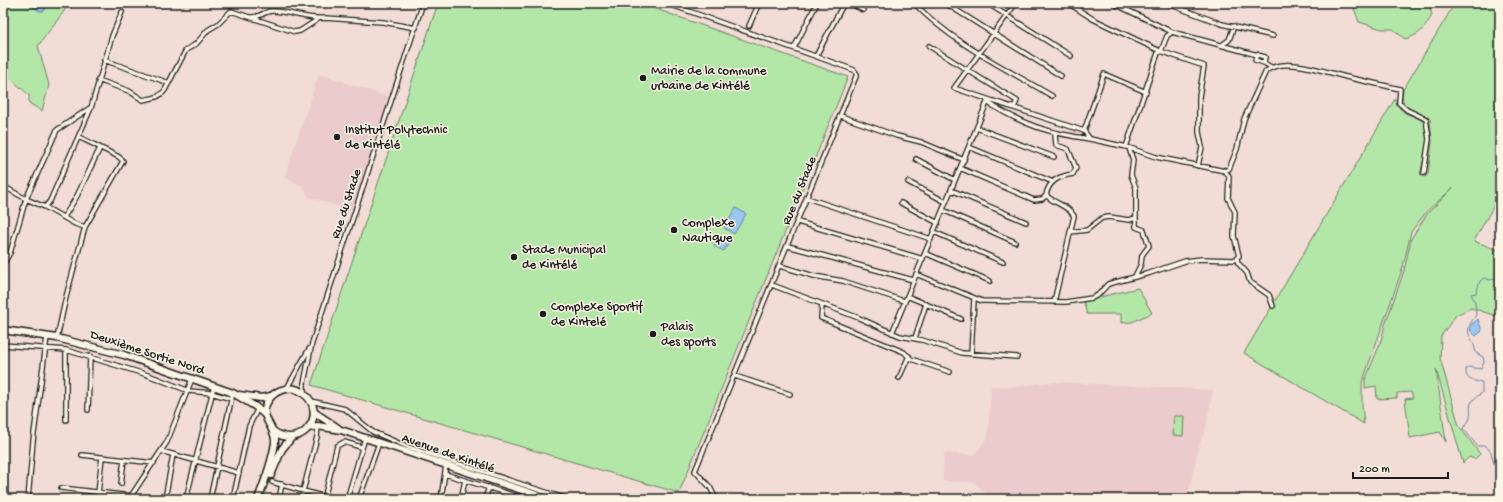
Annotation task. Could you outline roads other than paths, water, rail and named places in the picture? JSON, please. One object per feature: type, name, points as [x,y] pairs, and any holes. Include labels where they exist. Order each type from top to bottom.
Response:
[{"type":"main road","name":"Deuxième Sortie Nord","points":[[3,330],[57,338],[124,355],[214,386],[258,408],[265,415]]},
{"type":"main road","points":[[258,499],[275,441],[272,431],[267,423],[265,408],[271,396],[276,392],[287,388],[304,393],[311,401],[314,412],[308,428],[298,436],[292,437],[282,436],[272,431]]},
{"type":"main road","name":"Deuxième Sortie Nord","points":[[234,395],[258,398],[271,396]]},
{"type":"main road","name":"Avenue de Kintélé","points":[[314,412],[341,430]]},
{"type":"main road","name":"Avenue de Kintélé","points":[[308,428],[318,426],[341,430],[549,499]]},
{"type":"main road","points":[[262,499],[275,463],[285,444],[292,437]]},
{"type":"street","name":"Rue du Stade","points":[[304,393],[304,383],[312,343],[423,3]]},
{"type":"street","name":"Rue du Stade","points":[[666,3],[857,72],[841,116],[798,222],[695,471],[710,487],[716,499]]},
{"type":"street","points":[[749,26],[759,3]]},
{"type":"street","points":[[794,48],[817,3]]},
{"type":"street","points":[[816,56],[844,3]]},
{"type":"street","points":[[850,3],[863,10]]},
{"type":"street","points":[[914,3],[930,19],[980,53],[1052,96]]},
{"type":"street","points":[[945,3],[1061,76]]},
{"type":"street","points":[[987,3],[1071,56]]},
{"type":"street","points":[[1016,3],[954,88],[988,101],[1014,107],[1084,132],[1090,139]]},
{"type":"street","points":[[1068,3],[1093,19],[1159,51],[1204,66],[1199,97],[1199,132],[1202,147],[1198,166]]},
{"type":"street","points":[[1113,3],[1172,32],[1266,57],[1264,63]]},
{"type":"street","points":[[1166,3],[1234,26],[1273,36]]},
{"type":"street","points":[[1234,3],[1244,6],[1247,3]]},
{"type":"street","points":[[98,80],[130,91],[143,100],[160,96],[169,83],[186,50],[196,44],[227,13],[231,11],[295,32],[300,31],[317,20]]},
{"type":"street","points":[[248,16],[260,17],[272,11],[317,20],[383,22],[416,28]]},
{"type":"street","points":[[45,207],[50,201],[91,108],[104,60],[122,12]]},
{"type":"street","points":[[1222,45],[1229,40],[1234,26]]},
{"type":"street","points":[[1135,276],[1141,264],[1142,255],[1150,246],[1144,230],[1136,227],[1136,188],[1131,175],[1133,160],[1127,147],[1159,51],[1167,36],[1172,32]]},
{"type":"street","points":[[929,46],[966,71],[1018,101],[1014,107]]},
{"type":"street","points":[[1257,54],[1255,60],[1271,67],[1296,65],[1314,68],[1400,89],[1399,103],[1407,110],[1426,119],[1429,139],[1424,173]]},
{"type":"street","points":[[104,60],[169,83]]},
{"type":"street","points":[[988,101],[1013,118],[1055,134],[1090,139],[1127,147],[1156,158],[1228,170],[1233,160],[1244,119],[1262,77],[1271,67]]},
{"type":"street","points":[[1084,132],[1104,74],[1146,92]]},
{"type":"street","points":[[892,333],[988,101]]},
{"type":"street","points":[[3,264],[10,253],[26,199],[57,130],[91,108]]},
{"type":"street","points":[[841,116],[897,136],[921,142],[964,160]]},
{"type":"street","points":[[977,128],[1054,158]]},
{"type":"street","points":[[960,168],[1034,200],[1042,199],[1046,195],[1052,182],[1061,175],[1073,174],[1076,168],[1068,149],[1056,145],[1055,134]]},
{"type":"street","points":[[57,338],[85,227],[123,161],[122,158],[79,138]]},
{"type":"street","points":[[969,147],[1052,182]]},
{"type":"street","points":[[64,218],[78,196],[100,148]]},
{"type":"street","points":[[916,159],[955,180]]},
{"type":"street","points":[[1224,170],[1229,176],[1228,198],[1235,212],[1234,226],[1238,263],[1247,273],[1250,282],[1269,295],[1273,306]]},
{"type":"street","points":[[908,182],[946,202]]},
{"type":"street","points":[[3,195],[5,187],[64,218],[85,227]]},
{"type":"street","points":[[951,190],[1026,222]]},
{"type":"street","points":[[1046,195],[1052,201],[1072,212],[1074,216],[1054,302]]},
{"type":"street","points":[[807,198],[931,239]]},
{"type":"street","points":[[901,203],[938,223]]},
{"type":"street","points":[[943,210],[1015,242]]},
{"type":"street","points":[[1070,232],[1078,229],[1086,230],[1102,218],[1109,217],[1129,220],[1136,218]]},
{"type":"street","points":[[1073,221],[1078,229]]},
{"type":"street","points":[[798,222],[923,259]]},
{"type":"street","points":[[934,232],[1003,262]]},
{"type":"street","points":[[788,246],[913,280]]},
{"type":"street","points":[[925,253],[990,281]]},
{"type":"street","points":[[916,274],[982,301],[1054,302],[1092,298],[1098,295],[1108,284],[1185,261],[1237,259]]},
{"type":"street","points":[[780,266],[814,276],[843,281],[904,302]]},
{"type":"street","points":[[772,285],[859,318],[900,336],[915,338],[971,354],[1017,357]]},
{"type":"street","points":[[907,296],[961,319]]},
{"type":"street","points":[[971,354],[974,299]]},
{"type":"street","points":[[915,338],[926,304]]},
{"type":"street","points":[[822,305],[822,318],[904,352],[914,360],[950,372]]},
{"type":"street","points":[[28,499],[33,441],[47,337]]},
{"type":"street","name":"Rue du Stade","points":[[287,388],[312,343]]},
{"type":"street","points":[[3,345],[66,350],[90,356],[189,391],[234,395],[210,499]]},
{"type":"street","points":[[66,350],[66,420]]},
{"type":"street","points":[[88,410],[90,356]]},
{"type":"street","points":[[899,378],[909,356]]},
{"type":"street","points":[[735,376],[790,394]]},
{"type":"street","points":[[61,488],[130,498],[161,451],[189,391],[192,379]]},
{"type":"street","points":[[186,499],[211,393],[214,386]]},
{"type":"street","points":[[311,401],[345,409],[373,432],[408,447],[567,499]]},
{"type":"street","points":[[233,499],[250,422],[258,408]]},
{"type":"street","points":[[301,499],[317,437],[318,426]]},
{"type":"street","points":[[347,499],[364,438]]},
{"type":"street","points":[[324,498],[337,446],[344,442],[361,447]]},
{"type":"street","points":[[358,499],[379,442]]},
{"type":"street","points":[[161,451],[239,473]]},
{"type":"street","points":[[82,455],[154,463]]},
{"type":"street","points":[[165,499],[173,455]]},
{"type":"street","points":[[98,493],[102,457]]},
{"type":"street","points":[[121,484],[124,460]]},
{"type":"street","points":[[442,499],[446,465]]},
{"type":"street","points":[[445,474],[525,499]]},
{"type":"street","points":[[462,499],[465,480]]},
{"type":"street","points":[[272,482],[303,490],[324,498],[332,499]]},
{"type":"street","points":[[279,499],[282,484]]},
{"type":"street","points":[[485,499],[488,487]]},
{"type":"street","points":[[507,499],[509,494]]},
{"type":"water","points":[[29,3],[48,3],[44,11],[39,11]]},
{"type":"water","points":[[736,208],[746,214],[734,234],[724,228]]},
{"type":"water","points":[[720,235],[730,241],[724,251],[714,246]]},
{"type":"water","points":[[1478,319],[1482,331],[1476,336],[1470,330],[1472,324]]},
{"type":"waterway","points":[[1500,278],[1490,280],[1484,278],[1480,281],[1476,293],[1471,294],[1475,302],[1476,315],[1468,330],[1476,353],[1483,357],[1484,362],[1481,369],[1469,367],[1466,369],[1468,378],[1482,382],[1482,393],[1472,402],[1470,406],[1470,418],[1463,428],[1477,446],[1486,446],[1491,452],[1494,464],[1500,467]]},
{"type":"place","name":"Mairie de la commune urbaine de Kintélé","points":[[643,78]]},
{"type":"place","name":"Institut Polytechnic de Kintélé","points":[[337,137]]},
{"type":"place","name":"Complexe Nautique","points":[[674,230]]},
{"type":"place","name":"Stade Municipal de Kintélé","points":[[514,257]]},
{"type":"place","name":"Complexe Sportif de Kintelé","points":[[543,314]]},
{"type":"place","name":"Palais des sports","points":[[653,334]]}]
